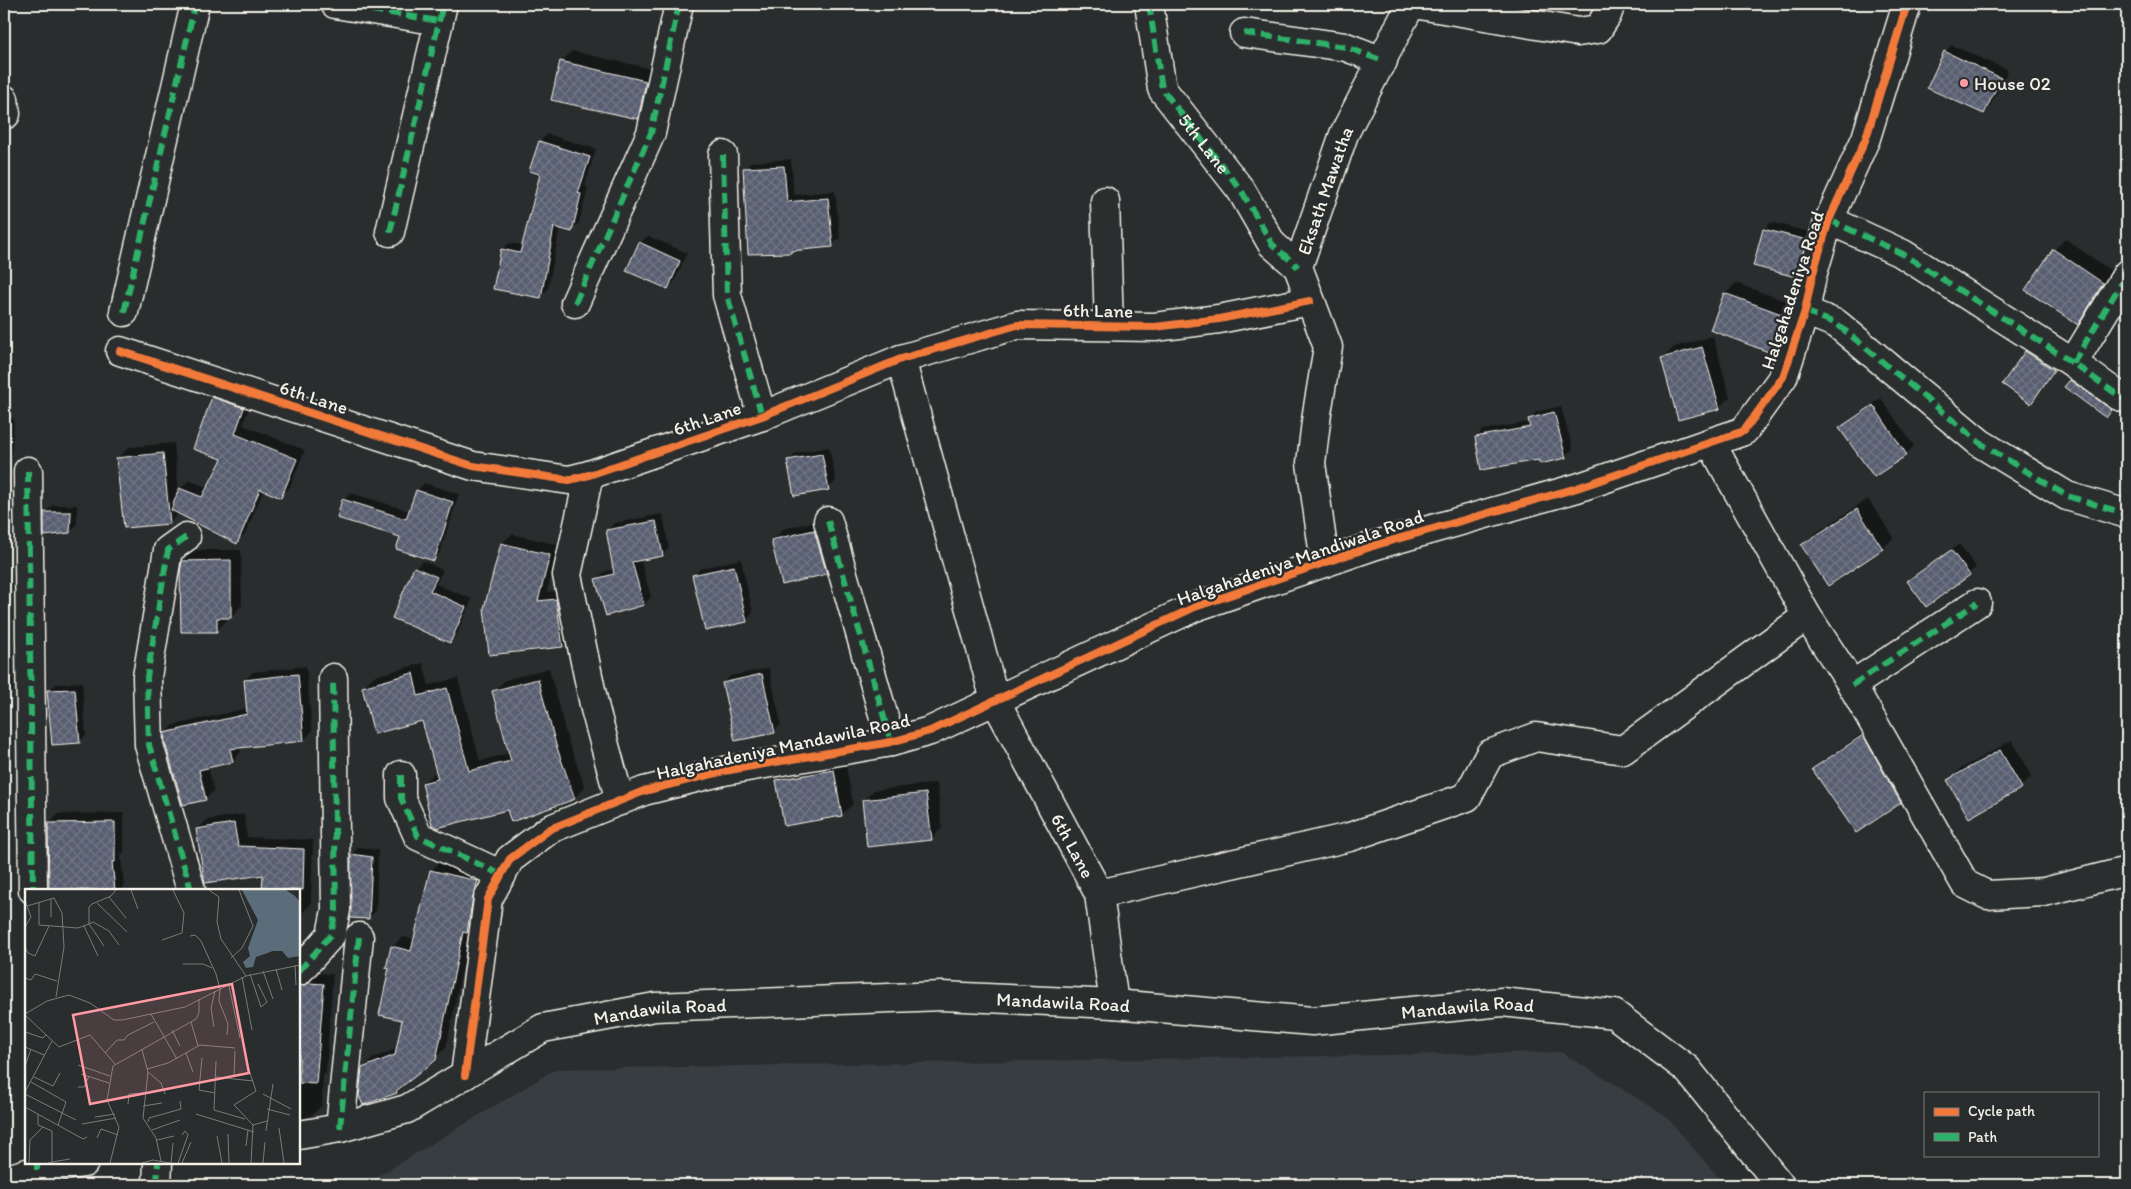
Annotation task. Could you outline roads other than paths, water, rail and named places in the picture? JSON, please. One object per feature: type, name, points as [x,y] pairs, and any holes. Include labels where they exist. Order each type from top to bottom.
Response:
[{"type":"street","points":[[124,312],[195,4]]},
{"type":"street","points":[[335,4],[441,13],[390,232]]},
{"type":"street","points":[[575,303],[651,133],[679,4]]},
{"type":"street","name":"5th Lane","points":[[1149,4],[1162,89],[1242,190],[1272,244],[1298,267]]},
{"type":"street","points":[[1412,4],[1578,32],[1598,29],[1607,15],[1611,4]]},
{"type":"street","name":"Eksath Mawatha","points":[[1324,563],[1311,464],[1328,347],[1298,267],[1344,134],[1412,4]]},
{"type":"street","name":"Halgahadeniya Road","points":[[1711,443],[1744,431],[1783,377],[1805,311],[1812,276],[1829,220],[1866,138],[1907,4]]},
{"type":"street","points":[[1244,33],[1346,47],[1383,61]]},
{"type":"street","points":[[724,155],[727,295],[762,416]]},
{"type":"street","points":[[1105,201],[1109,326]]},
{"type":"street","points":[[1829,220],[1903,254],[2073,363],[2119,396],[2127,399]]},
{"type":"street","points":[[2073,363],[2127,274]]},
{"type":"street","name":"6th Lane","points":[[120,350],[473,466],[568,480],[589,476],[762,416],[901,359],[1016,325],[1155,327],[1200,322],[1310,301]]},
{"type":"street","points":[[1805,311],[1837,324],[1980,443],[2067,496],[2127,514]]},
{"type":"street","name":"6th Lane","points":[[901,359],[995,700],[1099,894],[1114,1004]]},
{"type":"street","points":[[1711,443],[1807,616],[1852,685],[1964,884],[1987,895],[2044,892],[2127,870]]},
{"type":"street","name":"Halgahadeniya Mandiwala Road","points":[[995,700],[1195,607],[1402,537],[1577,488],[1711,443]]},
{"type":"street","points":[[28,471],[33,889]]},
{"type":"street","points":[[589,476],[567,575],[595,709],[620,801]]},
{"type":"street","points":[[828,521],[891,742]]},
{"type":"street","points":[[186,537],[168,550],[147,677],[149,745],[192,889]]},
{"type":"street","points":[[1852,685],[1977,603]]},
{"type":"street","points":[[1099,894],[1350,837],[1467,797],[1490,754],[1536,737],[1622,750],[1807,616]]},
{"type":"street","points":[[300,971],[331,935],[336,910],[333,678]]},
{"type":"street","name":"Halgahadeniya Mandawila Road","points":[[465,1075],[488,899],[510,859],[550,829],[644,791],[724,771],[891,742],[930,731],[995,700]]},
{"type":"street","points":[[401,775],[401,798],[418,836],[502,875]]},
{"type":"street","points":[[340,1128],[359,937]]},
{"type":"street","name":"Mandawila Road","points":[[300,1136],[340,1128],[407,1109],[543,1028],[655,1008],[942,996],[1114,1004],[1312,1021],[1502,1002],[1614,1014],[1687,1069],[1780,1185]]},
{"type":"street","points":[[4,1180],[37,1166],[68,1164]]},
{"type":"street","points":[[158,1164],[158,1185]]},
{"type":"place","name":"House 02","points":[[1964,83]]}]
